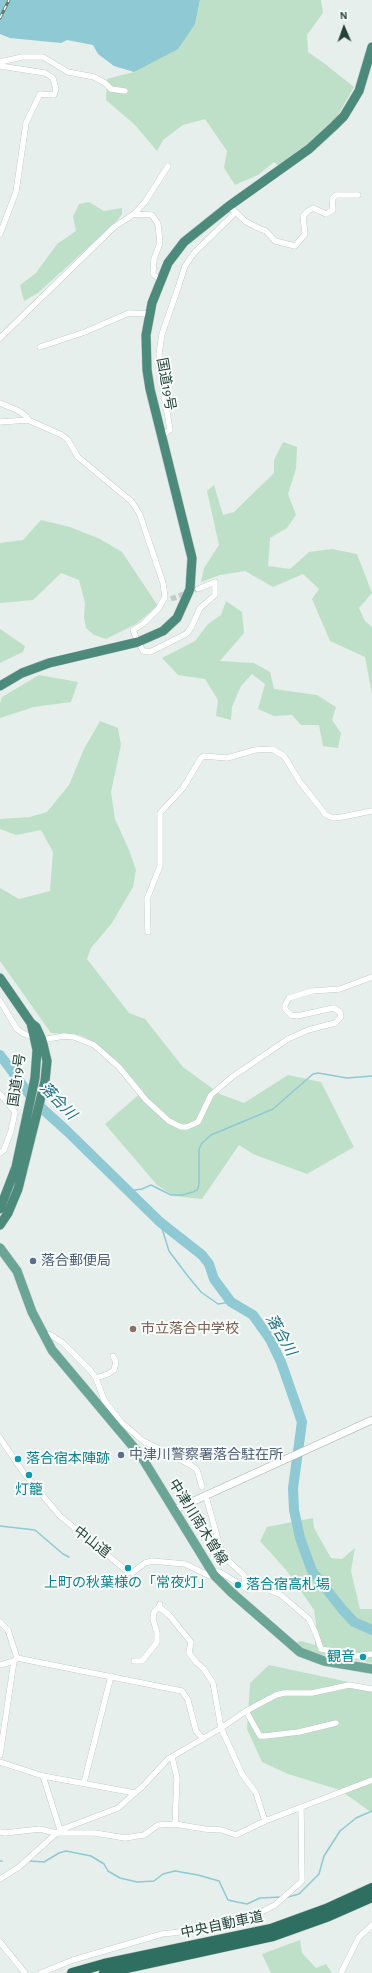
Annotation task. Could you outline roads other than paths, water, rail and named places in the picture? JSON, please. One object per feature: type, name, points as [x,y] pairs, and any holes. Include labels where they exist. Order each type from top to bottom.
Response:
[{"type":"highway","name":"国道19号","points":[[0,686],[22,672],[36,667],[138,642],[163,631],[177,618],[185,602],[192,574],[192,558],[189,538],[162,435],[147,370],[146,335],[149,314],[168,263],[184,242],[229,206],[303,154],[344,116],[359,91],[372,48]]},
{"type":"highway","name":"国道19号","points":[[0,978],[31,1023],[36,1027],[42,1040],[47,1061],[45,1081],[18,1189],[8,1213],[0,1225]]},
{"type":"highway","name":"国道19号","points":[[0,1209],[16,1167],[34,1078],[37,1050],[31,1023]]},
{"type":"highway","name":"中央自動車道","points":[[72,1973],[104,1964],[271,1928],[326,1909],[372,1888]]},
{"type":"highway","name":"中央自動車道","points":[[104,1973],[273,1936],[329,1916],[372,1897]]},
{"type":"main road","name":"中津川南木曽線","points":[[0,1248],[16,1271],[32,1312],[44,1336],[61,1362],[141,1456],[213,1574],[235,1596],[300,1652],[324,1661],[372,1668]]},
{"type":"street","points":[[0,62],[22,57],[43,57],[68,72],[94,77],[105,83],[111,90],[125,92]]},
{"type":"street","points":[[0,66],[45,73],[53,78],[56,89],[54,95],[40,94],[26,123],[16,192],[0,234]]},
{"type":"street","points":[[0,338],[114,227],[134,214],[145,202],[168,166]]},
{"type":"street","points":[[229,206],[258,228],[266,231],[275,241],[295,246],[305,234],[303,216],[308,211],[313,208],[326,214],[333,210],[332,199],[336,196],[358,195]]},
{"type":"street","points":[[162,435],[170,430],[160,370],[162,334],[185,266],[194,253],[236,212]]},
{"type":"street","points":[[134,214],[152,215],[158,224],[160,243],[154,259],[153,272],[154,275],[161,280]]},
{"type":"street","points":[[40,347],[84,332],[129,313],[149,314]]},
{"type":"street","points":[[0,403],[19,411],[28,420],[62,435],[68,440],[78,457],[133,504],[140,515],[168,598],[143,624],[133,630],[143,651],[150,652],[186,634],[191,628],[200,608],[215,595],[215,582],[198,589]]},
{"type":"street","points":[[0,422],[28,420]]},
{"type":"street","points":[[148,932],[147,899],[160,866],[160,813],[184,788],[201,758],[204,756],[227,758],[264,749],[272,749],[284,756],[309,794],[326,815],[336,818],[372,811]]},
{"type":"street","points":[[0,1001],[18,1029],[33,1037],[42,1040],[64,1036],[74,1037],[94,1045],[119,1067],[146,1100],[169,1121],[181,1127],[187,1127],[193,1126],[198,1122],[211,1095],[232,1076],[288,1039],[308,1030],[335,1023],[341,1016],[340,1012],[333,1008],[297,1016],[291,1015],[285,1009],[285,1005],[289,998],[312,991],[340,989],[372,977]]},
{"type":"street","points":[[0,1094],[15,1112],[11,1131],[4,1150],[0,1153]]},
{"type":"street","points":[[44,1336],[49,1334],[63,1343],[96,1378],[104,1400],[121,1422],[143,1441],[191,1465],[196,1470],[202,1487]]},
{"type":"street","points":[[96,1378],[108,1374],[114,1370],[116,1362],[114,1356]]},
{"type":"street","points":[[174,1510],[336,1438],[372,1420]]},
{"type":"street","name":"中山道","points":[[0,1438],[23,1472],[60,1516],[128,1572],[132,1573],[149,1561],[191,1566],[210,1576],[220,1572],[252,1591],[270,1590],[281,1595],[309,1619],[321,1649],[357,1656],[372,1654]]},
{"type":"street","points":[[207,1500],[223,1556],[244,1575],[245,1588]]},
{"type":"street","points":[[134,1661],[142,1661],[157,1642],[157,1633],[153,1619],[154,1612],[160,1606],[191,1642],[188,1648],[189,1653],[204,1669],[213,1683],[221,1728],[242,1774],[256,1793],[265,1821]]},
{"type":"street","points":[[0,1622],[8,1630],[15,1659],[0,1755]]},
{"type":"street","points":[[0,1665],[15,1659],[111,1676],[182,1691],[188,1700],[196,1731],[202,1738]]},
{"type":"street","points":[[84,1783],[111,1676]]},
{"type":"street","points":[[0,1879],[19,1867],[58,1831],[118,1808],[168,1759],[221,1728],[246,1711],[276,1695],[284,1693],[312,1693],[350,1685],[372,1689]]},
{"type":"street","points":[[246,1711],[260,1736],[299,1732],[336,1723]]},
{"type":"street","points":[[172,1757],[177,1778],[175,1824]]},
{"type":"street","points":[[0,1762],[43,1776],[135,1793]]},
{"type":"street","points":[[43,1776],[58,1831]]},
{"type":"street","points":[[0,1832],[5,1833],[40,1829],[95,1833],[121,1838],[134,1837],[150,1832],[158,1825],[175,1824],[204,1829],[222,1830],[236,1835],[265,1821],[372,1780]]},
{"type":"street","points":[[41,1973],[73,1960],[162,1934],[233,1926],[275,1905],[282,1897],[302,1881],[301,1807]]},
{"type":"street","points":[[341,1973],[359,1937],[372,1926]]},
{"type":"street","points":[[0,1942],[25,1973]]},
{"type":"water","points":[[0,0],[200,0],[195,24],[178,49],[134,72],[114,66],[98,54],[93,45],[67,40],[61,43],[10,38],[0,34]]},
{"type":"waterway","name":"落合川","points":[[0,1055],[35,1102],[68,1132],[160,1222],[202,1255],[209,1264],[214,1279],[231,1302],[253,1315],[270,1339],[281,1362],[302,1422],[293,1488],[294,1510],[300,1538],[312,1571],[354,1622],[372,1630]]},
{"type":"waterway","points":[[129,1191],[142,1189],[151,1185],[171,1195],[182,1195],[193,1192],[197,1190],[199,1185],[199,1149],[202,1143],[211,1135],[273,1109],[313,1074],[318,1073],[347,1078],[372,1076]]},
{"type":"waterway","points":[[160,1222],[169,1251],[201,1292],[218,1304],[231,1302]]},
{"type":"waterway","points":[[0,1526],[35,1530],[63,1554],[69,1557]]},
{"type":"waterway","points":[[288,1897],[299,1894],[319,1874],[324,1856],[340,1831],[356,1818],[372,1811]]},
{"type":"waterway","points":[[30,1861],[44,1862],[59,1853],[66,1851],[91,1856],[104,1864],[108,1871],[120,1878],[137,1882],[154,1881],[163,1874],[175,1871],[219,1881],[228,1900],[247,1904],[260,1898],[282,1897]]},
{"type":"tunnel","points":[[171,599],[198,589]]},
{"type":"railway","points":[[0,18],[9,0]]},
{"type":"place","name":"落合郵便局","points":[[33,1261]]},
{"type":"place","name":"市立落合中学校","points":[[133,1329]]},
{"type":"place","name":"中津川警察署落合駐在所","points":[[121,1455]]},
{"type":"place","name":"落合宿本陣跡","points":[[18,1459]]},
{"type":"place","name":"灯籠","points":[[29,1475]]},
{"type":"place","name":"上町の秋葉様の「常夜灯」","points":[[128,1568]]},
{"type":"place","name":"落合宿高札場","points":[[238,1585]]},
{"type":"place","name":"観音","points":[[363,1657]]}]
